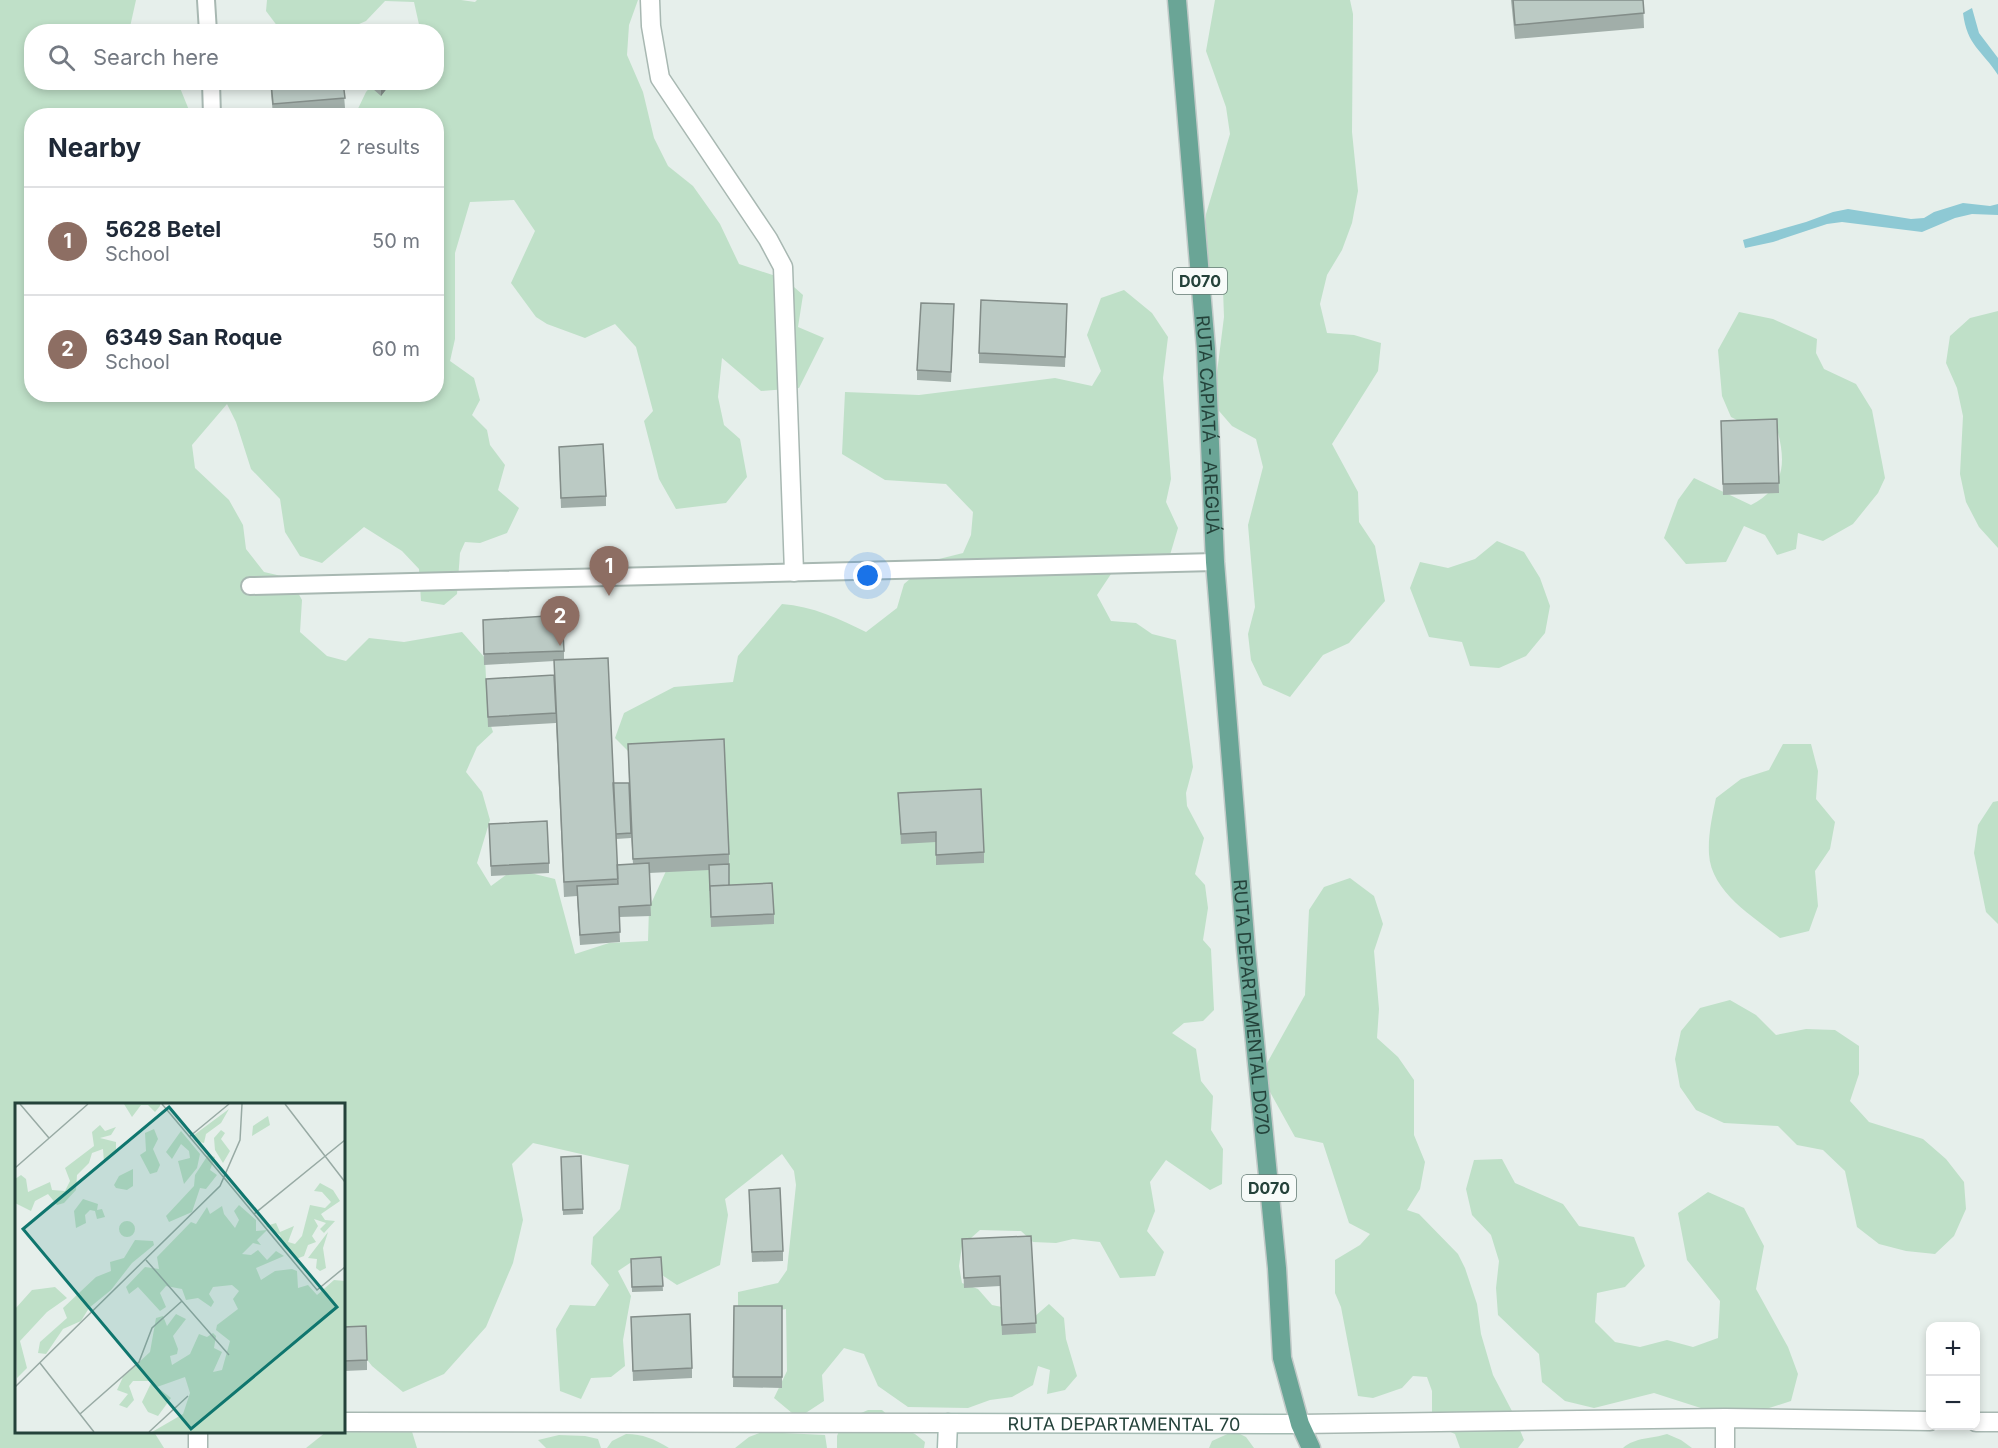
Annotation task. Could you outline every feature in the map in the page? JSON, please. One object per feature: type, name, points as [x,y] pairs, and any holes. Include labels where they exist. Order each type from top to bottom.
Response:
[{"type":"main road","name":"RUTA CAPIATÁ - AREGUÁ","points":[[1177,0],[1206,350],[1215,562]]},
{"type":"main road","name":"RUTA DEPARTAMENTAL D070","points":[[1215,562],[1246,950],[1277,1268],[1282,1358],[1300,1424],[1311,1448]]},
{"type":"street","points":[[650,0],[651,26],[660,78],[768,239],[783,267],[794,572]]},
{"type":"street","points":[[1725,1418],[1725,1448]]},
{"type":"street","name":"RUTA DEPARTAMENTAL 70","points":[[345,1422],[1300,1424],[1725,1418],[1926,1421]]},
{"type":"street","points":[[1980,1422],[1998,1422]]},
{"type":"street","points":[[948,1423],[948,1448]]},
{"type":"lane","points":[[206,0],[208,24]]},
{"type":"lane","points":[[211,90],[212,108]]},
{"type":"lane","points":[[250,586],[1215,562]]},
{"type":"green space","points":[[0,0],[136,0],[131,24],[24,24],[24,90],[181,90],[188,108],[24,108],[24,402],[444,402],[444,108],[358,108],[368,90],[444,90],[444,24],[419,24],[414,2],[385,1],[366,21],[359,24],[276,24],[266,11],[267,0],[461,0],[475,2],[477,0],[638,0],[629,25],[627,55],[643,92],[654,138],[668,166],[693,186],[720,224],[739,264],[785,279],[803,295],[798,327],[824,338],[799,388],[761,391],[722,358],[718,397],[724,425],[740,439],[747,477],[726,503],[676,509],[659,479],[644,421],[653,411],[636,347],[615,324],[585,338],[547,324],[536,317],[511,283],[535,231],[514,200],[470,202],[455,253],[455,339],[450,361],[474,378],[480,400],[472,415],[487,430],[490,445],[505,465],[498,490],[519,508],[507,533],[480,543],[465,542],[460,553],[457,594],[444,605],[421,601],[419,569],[402,551],[364,527],[322,563],[300,556],[285,532],[280,499],[251,469],[236,422],[227,404],[192,445],[195,468],[229,500],[243,525],[246,549],[264,572],[290,578],[302,600],[300,632],[327,656],[346,661],[369,638],[404,642],[462,632],[485,658],[488,717],[493,732],[477,747],[466,772],[482,792],[490,820],[477,863],[491,886],[514,869],[555,879],[575,954],[609,943],[648,941],[649,908],[666,871],[631,754],[615,738],[624,713],[674,687],[733,682],[738,656],[782,604],[815,610],[866,632],[897,608],[904,584],[931,561],[963,553],[971,535],[973,512],[946,484],[885,480],[842,454],[845,392],[919,395],[1055,378],[1092,386],[1101,371],[1087,335],[1101,298],[1124,290],[1152,313],[1168,337],[1163,378],[1171,479],[1166,502],[1178,528],[1170,555],[1143,568],[1113,571],[1097,595],[1111,621],[1136,623],[1152,634],[1176,640],[1193,767],[1186,793],[1187,806],[1204,838],[1195,874],[1205,885],[1208,908],[1203,940],[1211,949],[1214,1010],[1203,1021],[1184,1023],[1172,1033],[1196,1049],[1201,1081],[1213,1096],[1211,1130],[1223,1149],[1222,1184],[1210,1190],[1166,1160],[1150,1182],[1155,1211],[1147,1231],[1164,1252],[1155,1276],[1120,1278],[1100,1242],[1073,1239],[1056,1243],[1033,1242],[1021,1231],[980,1230],[962,1246],[959,1266],[962,1283],[978,1289],[992,1305],[1007,1308],[1026,1324],[1049,1304],[1064,1318],[1066,1339],[1077,1376],[1065,1390],[1047,1394],[1050,1370],[1038,1366],[1033,1385],[1012,1397],[990,1400],[968,1408],[908,1407],[878,1386],[864,1354],[844,1348],[822,1375],[824,1401],[798,1418],[774,1398],[787,1371],[786,1309],[752,1315],[738,1308],[738,1292],[778,1283],[787,1270],[796,1185],[794,1171],[782,1154],[725,1199],[728,1215],[720,1265],[677,1285],[656,1271],[630,1263],[618,1271],[631,1296],[623,1340],[625,1366],[611,1377],[591,1378],[581,1399],[560,1391],[556,1329],[570,1305],[595,1306],[609,1285],[591,1264],[593,1237],[620,1209],[629,1165],[533,1143],[512,1164],[523,1220],[513,1263],[486,1327],[444,1374],[403,1392],[372,1366],[345,1331],[345,1103],[15,1103],[15,1433],[155,1433],[164,1448],[0,1448]]},
{"type":"green space","points":[[1215,0],[1350,0],[1353,14],[1352,132],[1358,191],[1352,223],[1342,250],[1327,275],[1320,304],[1327,333],[1354,335],[1381,343],[1378,371],[1332,444],[1358,492],[1359,522],[1375,546],[1385,601],[1349,643],[1323,655],[1290,697],[1263,685],[1251,660],[1248,634],[1255,607],[1248,525],[1263,467],[1256,439],[1232,426],[1213,404],[1224,317],[1223,289],[1203,271],[1206,214],[1230,134],[1226,107],[1206,51]]},
{"type":"green space","points":[[1998,311],[1998,548],[1979,527],[1966,502],[1960,474],[1963,416],[1957,388],[1946,363],[1950,336],[1970,318]]},
{"type":"green space","points":[[1739,312],[1773,319],[1817,339],[1816,353],[1824,369],[1856,384],[1872,410],[1885,478],[1878,493],[1853,524],[1823,541],[1798,533],[1796,549],[1777,555],[1765,535],[1744,526],[1726,562],[1686,564],[1664,538],[1678,500],[1694,478],[1751,505],[1772,490],[1781,471],[1781,450],[1776,425],[1737,420],[1731,417],[1722,396],[1718,350]]},
{"type":"green space","points":[[1497,541],[1524,552],[1540,578],[1550,606],[1545,633],[1526,656],[1499,668],[1470,666],[1462,642],[1429,637],[1410,588],[1420,562],[1448,568],[1475,559]]},
{"type":"green space","points":[[1783,744],[1811,744],[1818,771],[1816,799],[1835,822],[1830,849],[1815,871],[1818,906],[1809,931],[1780,938],[1725,892],[1712,868],[1709,847],[1716,798],[1741,779],[1769,770]]},
{"type":"green space","points":[[1998,801],[1998,924],[1986,912],[1974,853],[1978,825],[1993,802]]},
{"type":"green space","points":[[1350,878],[1374,896],[1383,924],[1374,951],[1379,1009],[1377,1038],[1398,1057],[1414,1080],[1414,1135],[1425,1162],[1420,1189],[1407,1210],[1419,1214],[1458,1254],[1465,1268],[1477,1304],[1481,1334],[1493,1375],[1524,1440],[1518,1448],[1460,1448],[1455,1434],[1432,1420],[1432,1391],[1427,1377],[1413,1376],[1402,1388],[1373,1398],[1358,1396],[1341,1307],[1335,1293],[1335,1260],[1360,1245],[1370,1234],[1349,1223],[1323,1143],[1295,1137],[1270,1092],[1266,1065],[1305,995],[1309,910],[1324,887]]},
{"type":"green space","points":[[1730,1000],[1756,1015],[1776,1035],[1806,1029],[1835,1030],[1859,1046],[1859,1074],[1850,1101],[1869,1122],[1923,1139],[1946,1159],[1964,1182],[1966,1209],[1954,1236],[1935,1254],[1906,1251],[1879,1244],[1857,1227],[1845,1171],[1823,1150],[1797,1145],[1778,1126],[1724,1123],[1696,1110],[1680,1087],[1675,1059],[1681,1031],[1700,1008]]},
{"type":"green space","points":[[1502,1159],[1515,1183],[1563,1204],[1579,1226],[1634,1237],[1645,1266],[1625,1287],[1597,1293],[1595,1322],[1615,1342],[1640,1347],[1667,1340],[1693,1347],[1718,1338],[1720,1301],[1687,1260],[1678,1213],[1708,1192],[1744,1208],[1764,1246],[1756,1289],[1788,1347],[1798,1374],[1791,1401],[1766,1409],[1707,1410],[1654,1393],[1594,1408],[1565,1401],[1542,1382],[1539,1354],[1498,1315],[1496,1288],[1499,1261],[1491,1235],[1472,1215],[1466,1189],[1474,1160]]},
{"type":"green space","points":[[868,1410],[882,1410],[902,1428],[925,1442],[924,1448],[837,1448],[837,1436],[843,1421]]},
{"type":"green space","points":[[410,1425],[417,1448],[306,1448],[325,1433],[345,1433],[345,1427]]},
{"type":"green space","points":[[1234,1431],[1246,1437],[1254,1448],[1209,1448],[1212,1441]]},
{"type":"green space","points":[[762,1432],[825,1435],[827,1448],[735,1448],[749,1437]]},
{"type":"green space","points":[[626,1434],[648,1438],[669,1448],[607,1448],[612,1441]]},
{"type":"green space","points":[[1667,1434],[1692,1448],[1623,1448],[1638,1440]]},
{"type":"green space","points":[[559,1435],[598,1439],[601,1448],[546,1448],[538,1440]]},
{"type":"water","points":[[1972,8],[1979,33],[1998,58],[1998,75],[1968,33],[1963,13]]},
{"type":"water","points":[[1963,203],[1990,206],[1998,204],[1998,215],[1972,214],[1955,218],[1922,232],[1842,222],[1827,224],[1773,242],[1745,248],[1743,240],[1848,209],[1911,219],[1924,218],[1934,212]]},
{"type":"building","points":[[1513,0],[1643,0],[1644,13],[1515,25]]},
{"type":"building","points":[[272,90],[344,90],[345,98],[273,104]]},
{"type":"building","points":[[981,300],[1067,304],[1065,357],[979,353]]},
{"type":"building","points":[[921,303],[954,304],[951,372],[917,370]]},
{"type":"building","points":[[1777,419],[1779,483],[1723,484],[1721,421]]},
{"type":"building","points":[[603,444],[606,496],[561,498],[559,447]]},
{"type":"building","points":[[562,615],[564,651],[484,654],[483,620]]},
{"type":"building","points":[[608,658],[618,879],[564,882],[554,660]]},
{"type":"building","points":[[554,675],[556,713],[488,717],[486,679]]},
{"type":"building","points":[[724,739],[729,854],[633,859],[628,744]]},
{"type":"building","points":[[613,783],[629,783],[631,833],[616,834]]},
{"type":"building","points":[[981,789],[984,852],[936,855],[936,832],[901,834],[898,793]]},
{"type":"building","points":[[547,821],[549,863],[491,866],[489,824]]},
{"type":"building","points":[[649,863],[651,905],[619,907],[620,932],[580,935],[577,886],[618,884],[617,865]]},
{"type":"building","points":[[729,864],[729,885],[710,886],[710,891],[709,865]]},
{"type":"building","points":[[772,883],[774,914],[711,917],[710,886]]},
{"type":"building","points":[[581,1156],[583,1209],[563,1210],[561,1157]]},
{"type":"building","points":[[780,1188],[783,1251],[752,1252],[749,1190]]},
{"type":"building","points":[[1031,1236],[1036,1323],[1002,1325],[1000,1276],[964,1278],[962,1239]]},
{"type":"building","points":[[661,1257],[663,1286],[632,1287],[631,1259]]},
{"type":"building","points":[[734,1306],[782,1306],[782,1377],[733,1377]]},
{"type":"building","points":[[690,1314],[692,1368],[633,1371],[631,1317]]},
{"type":"building","points":[[366,1326],[367,1360],[345,1361],[345,1327]]},
{"type":"place","name":"5628 Betel","points":[[609,596]]},
{"type":"place","name":"6349 San Roque","points":[[560,646]]}]
